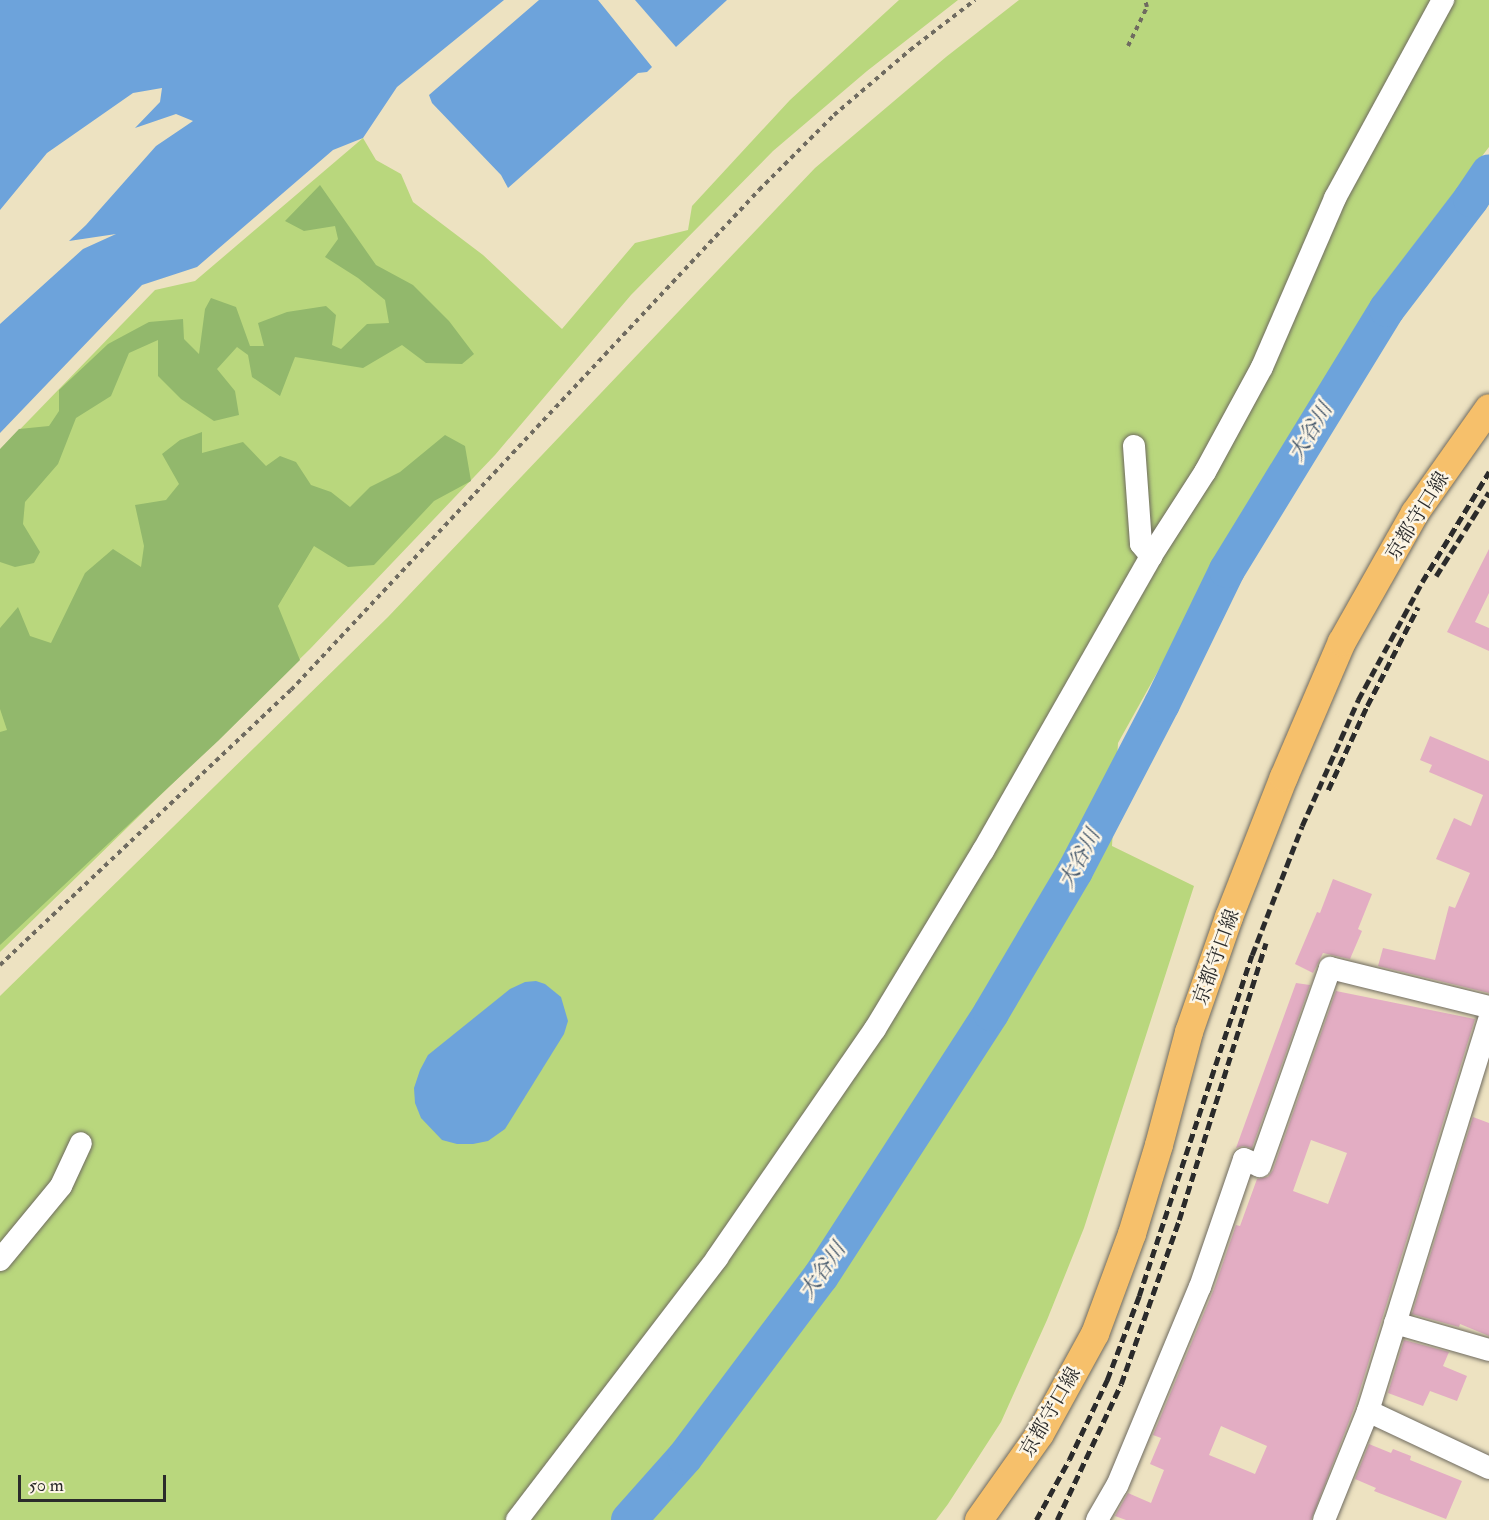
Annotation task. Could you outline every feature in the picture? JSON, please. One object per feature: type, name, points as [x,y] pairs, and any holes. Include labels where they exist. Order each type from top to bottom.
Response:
[{"type":"main road","name":"京都守口線","points":[[979,1520],[1040,1434],[1095,1334],[1131,1234],[1159,1145],[1189,1032],[1229,917],[1284,777],[1342,642],[1415,513],[1489,408]]},
{"type":"street","points":[[517,1520],[717,1258],[875,1029],[983,851],[1151,556],[1205,472],[1262,367],[1335,198],[1443,0]]},
{"type":"street","points":[[1134,446],[1141,544],[1151,556]]},
{"type":"street","points":[[1097,1520],[1117,1486],[1200,1287],[1244,1159],[1260,1166],[1330,968],[1489,1007]]},
{"type":"street","points":[[1324,1520],[1368,1411],[1489,1020]]},
{"type":"street","points":[[0,1260],[61,1186],[81,1143]]},
{"type":"street","points":[[1395,1323],[1489,1350]]},
{"type":"street","points":[[1368,1411],[1489,1468]]},
{"type":"path","points":[[0,965],[291,690],[751,199],[826,124],[910,50],[975,0]]},
{"type":"path","points":[[1128,46],[1147,7],[1145,0]]},
{"type":"green space","points":[[899,0],[958,0],[867,71],[773,151],[631,295],[495,455],[310,649],[0,952],[0,450],[155,290],[195,281],[363,138],[376,160],[401,174],[413,202],[483,255],[562,329],[635,243],[688,230],[692,206],[790,100]]},
{"type":"green space","points":[[1019,0],[1489,0],[1489,147],[1377,293],[1286,441],[1118,743],[1112,846],[1194,886],[1084,1228],[1047,1320],[1001,1422],[948,1504],[936,1520],[0,1520],[0,996],[388,617],[815,168],[946,57]]},
{"type":"green space","points":[[320,185],[376,265],[413,285],[449,321],[474,354],[462,364],[426,363],[402,345],[363,368],[295,357],[280,396],[252,377],[248,355],[237,347],[217,369],[235,391],[239,415],[214,421],[181,399],[158,376],[158,340],[129,353],[111,396],[76,418],[58,464],[25,502],[23,524],[40,552],[34,563],[15,567],[0,562],[0,449],[19,429],[49,426],[59,411],[59,390],[108,344],[149,322],[183,319],[184,339],[199,354],[205,309],[211,298],[236,307],[250,346],[264,346],[258,323],[287,312],[326,306],[336,315],[332,345],[341,349],[367,324],[389,323],[385,300],[358,278],[325,257],[338,239],[335,226],[304,231],[285,221]]},
{"type":"green space","points":[[202,432],[202,453],[243,442],[266,466],[280,456],[296,462],[311,485],[331,492],[350,507],[370,487],[400,472],[445,435],[465,446],[471,481],[434,501],[374,565],[348,567],[314,546],[278,606],[300,660],[218,741],[0,945],[0,732],[7,730],[0,709],[0,628],[18,607],[30,636],[51,643],[85,573],[113,549],[141,567],[144,546],[135,505],[166,500],[179,484],[162,454],[180,440]]},
{"type":"water","points":[[0,0],[504,0],[397,87],[363,138],[333,150],[197,267],[142,285],[0,433],[0,324],[83,249],[116,234],[69,241],[156,146],[193,121],[176,114],[135,128],[160,102],[162,88],[133,93],[47,153],[0,210]]},
{"type":"water","points":[[539,0],[598,0],[652,67],[647,72],[638,73],[508,188],[501,175],[432,103],[429,95]]},
{"type":"water","points":[[635,0],[727,0],[676,47]]},
{"type":"water","points":[[536,981],[545,984],[561,997],[568,1021],[564,1034],[505,1129],[488,1141],[473,1144],[457,1144],[442,1140],[421,1118],[415,1103],[414,1088],[428,1055],[510,989],[525,982]]},
{"type":"building","points":[[1489,549],[1489,593],[1475,622],[1489,628],[1489,651],[1447,632]]},
{"type":"building","points":[[1430,736],[1489,761],[1489,993],[1378,966],[1383,948],[1435,960],[1449,906],[1455,908],[1470,873],[1436,859],[1454,818],[1471,826],[1483,795],[1429,772],[1432,765],[1420,760]]},
{"type":"building","points":[[1333,879],[1372,894],[1358,929],[1362,931],[1350,959],[1323,953],[1313,973],[1295,964],[1317,912],[1320,913]]},
{"type":"building","points":[[1296,983],[1310,985],[1252,1148],[1243,1146],[1236,1148]]},
{"type":"building","points":[[1336,991],[1475,1019],[1355,1406],[1311,1520],[1126,1520],[1115,1516],[1128,1493],[1151,1503],[1164,1470],[1150,1464],[1161,1438],[1153,1435],[1214,1289],[1236,1225],[1240,1226],[1257,1179],[1268,1177],[1273,1170]],"holes":[[[1311,1140],[1347,1153],[1328,1204],[1293,1191]],[[1221,1426],[1267,1446],[1255,1474],[1209,1455]]]},
{"type":"building","points":[[1473,1117],[1489,1123],[1489,1336],[1460,1324],[1459,1327],[1412,1314]]},
{"type":"building","points":[[1404,1340],[1449,1352],[1443,1366],[1467,1376],[1457,1401],[1430,1391],[1423,1406],[1388,1393]]},
{"type":"building","points":[[1369,1444],[1391,1453],[1393,1449],[1411,1456],[1410,1460],[1462,1481],[1446,1519],[1374,1491],[1376,1488],[1355,1479]]},
{"type":"waterway","name":"大谷川","points":[[629,1520],[685,1457],[821,1276],[991,1013],[1075,871],[1162,704],[1227,570],[1387,309],[1489,172]]},
{"type":"railway","points":[[1036,1520],[1069,1460],[1107,1380],[1139,1296],[1252,955],[1302,826],[1358,700],[1422,582],[1489,472]]},
{"type":"railway","points":[[1436,576],[1489,492]]},
{"type":"railway","points":[[1328,790],[1367,706],[1418,607]]},
{"type":"railway","points":[[1057,1520],[1121,1384],[1179,1220],[1266,943]]}]
